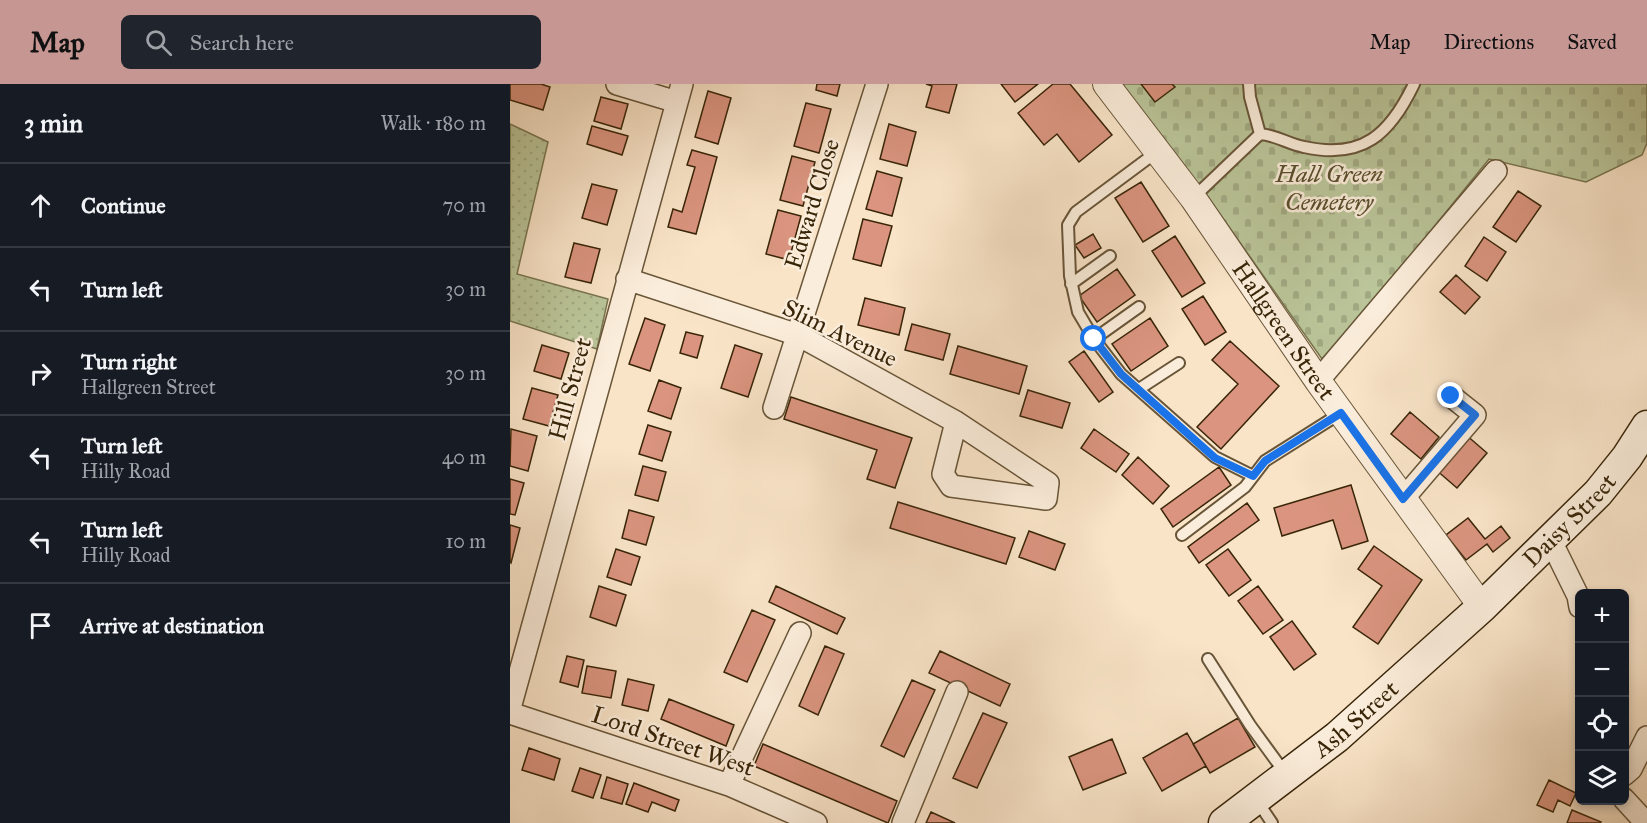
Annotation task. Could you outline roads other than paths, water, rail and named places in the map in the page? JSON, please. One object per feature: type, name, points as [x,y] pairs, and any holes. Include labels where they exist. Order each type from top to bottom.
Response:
[{"type":"main road","name":"Daisy Street","points":[[1482,607],[1598,493],[1647,426]]},
{"type":"main road","name":"Ash Street","points":[[1224,823],[1264,811],[1287,775],[1337,737],[1482,607]]},
{"type":"street","points":[[616,84],[680,93]]},
{"type":"street","name":"Edward Close","points":[[774,408],[877,84]]},
{"type":"street","name":"Hallgreen Street","points":[[1106,84],[1193,198],[1318,381],[1482,607]]},
{"type":"street","name":"Hill Street","points":[[510,710],[680,93]]},
{"type":"street","points":[[1318,381],[1496,171]]},
{"type":"street","name":"Slim Avenue","points":[[627,279],[798,335],[956,422],[1048,483],[1046,499],[951,486],[943,474],[956,422]]},
{"type":"street","points":[[1403,499],[1475,415],[1451,396]]},
{"type":"street","points":[[1550,539],[1575,590]]},
{"type":"street","points":[[729,785],[800,633]]},
{"type":"street","points":[[903,823],[957,692]]},
{"type":"street","name":"Lord Street West","points":[[510,710],[729,785],[816,823]]},
{"type":"street","points":[[1629,771],[1647,737]]},
{"type":"street","points":[[1629,804],[1646,823]]},
{"type":"lane","points":[[1249,84],[1250,97],[1260,134]]},
{"type":"lane","points":[[1193,198],[1260,134],[1273,135],[1302,147],[1327,151],[1343,150],[1371,142],[1396,118],[1414,84]]},
{"type":"lane","points":[[1158,151],[1076,212],[1068,225],[1071,284],[1078,312],[1094,339],[1121,374],[1215,458],[1253,476]]},
{"type":"lane","points":[[1071,284],[1110,256]]},
{"type":"lane","points":[[1094,339],[1139,307]]},
{"type":"lane","points":[[1139,389],[1179,363]]},
{"type":"lane","points":[[1182,535],[1245,487],[1265,461],[1341,413]]},
{"type":"lane","points":[[1208,659],[1250,725],[1287,775]]},
{"type":"park label","name":"Hall Green Cemetery","points":[[1329,188]]}]
